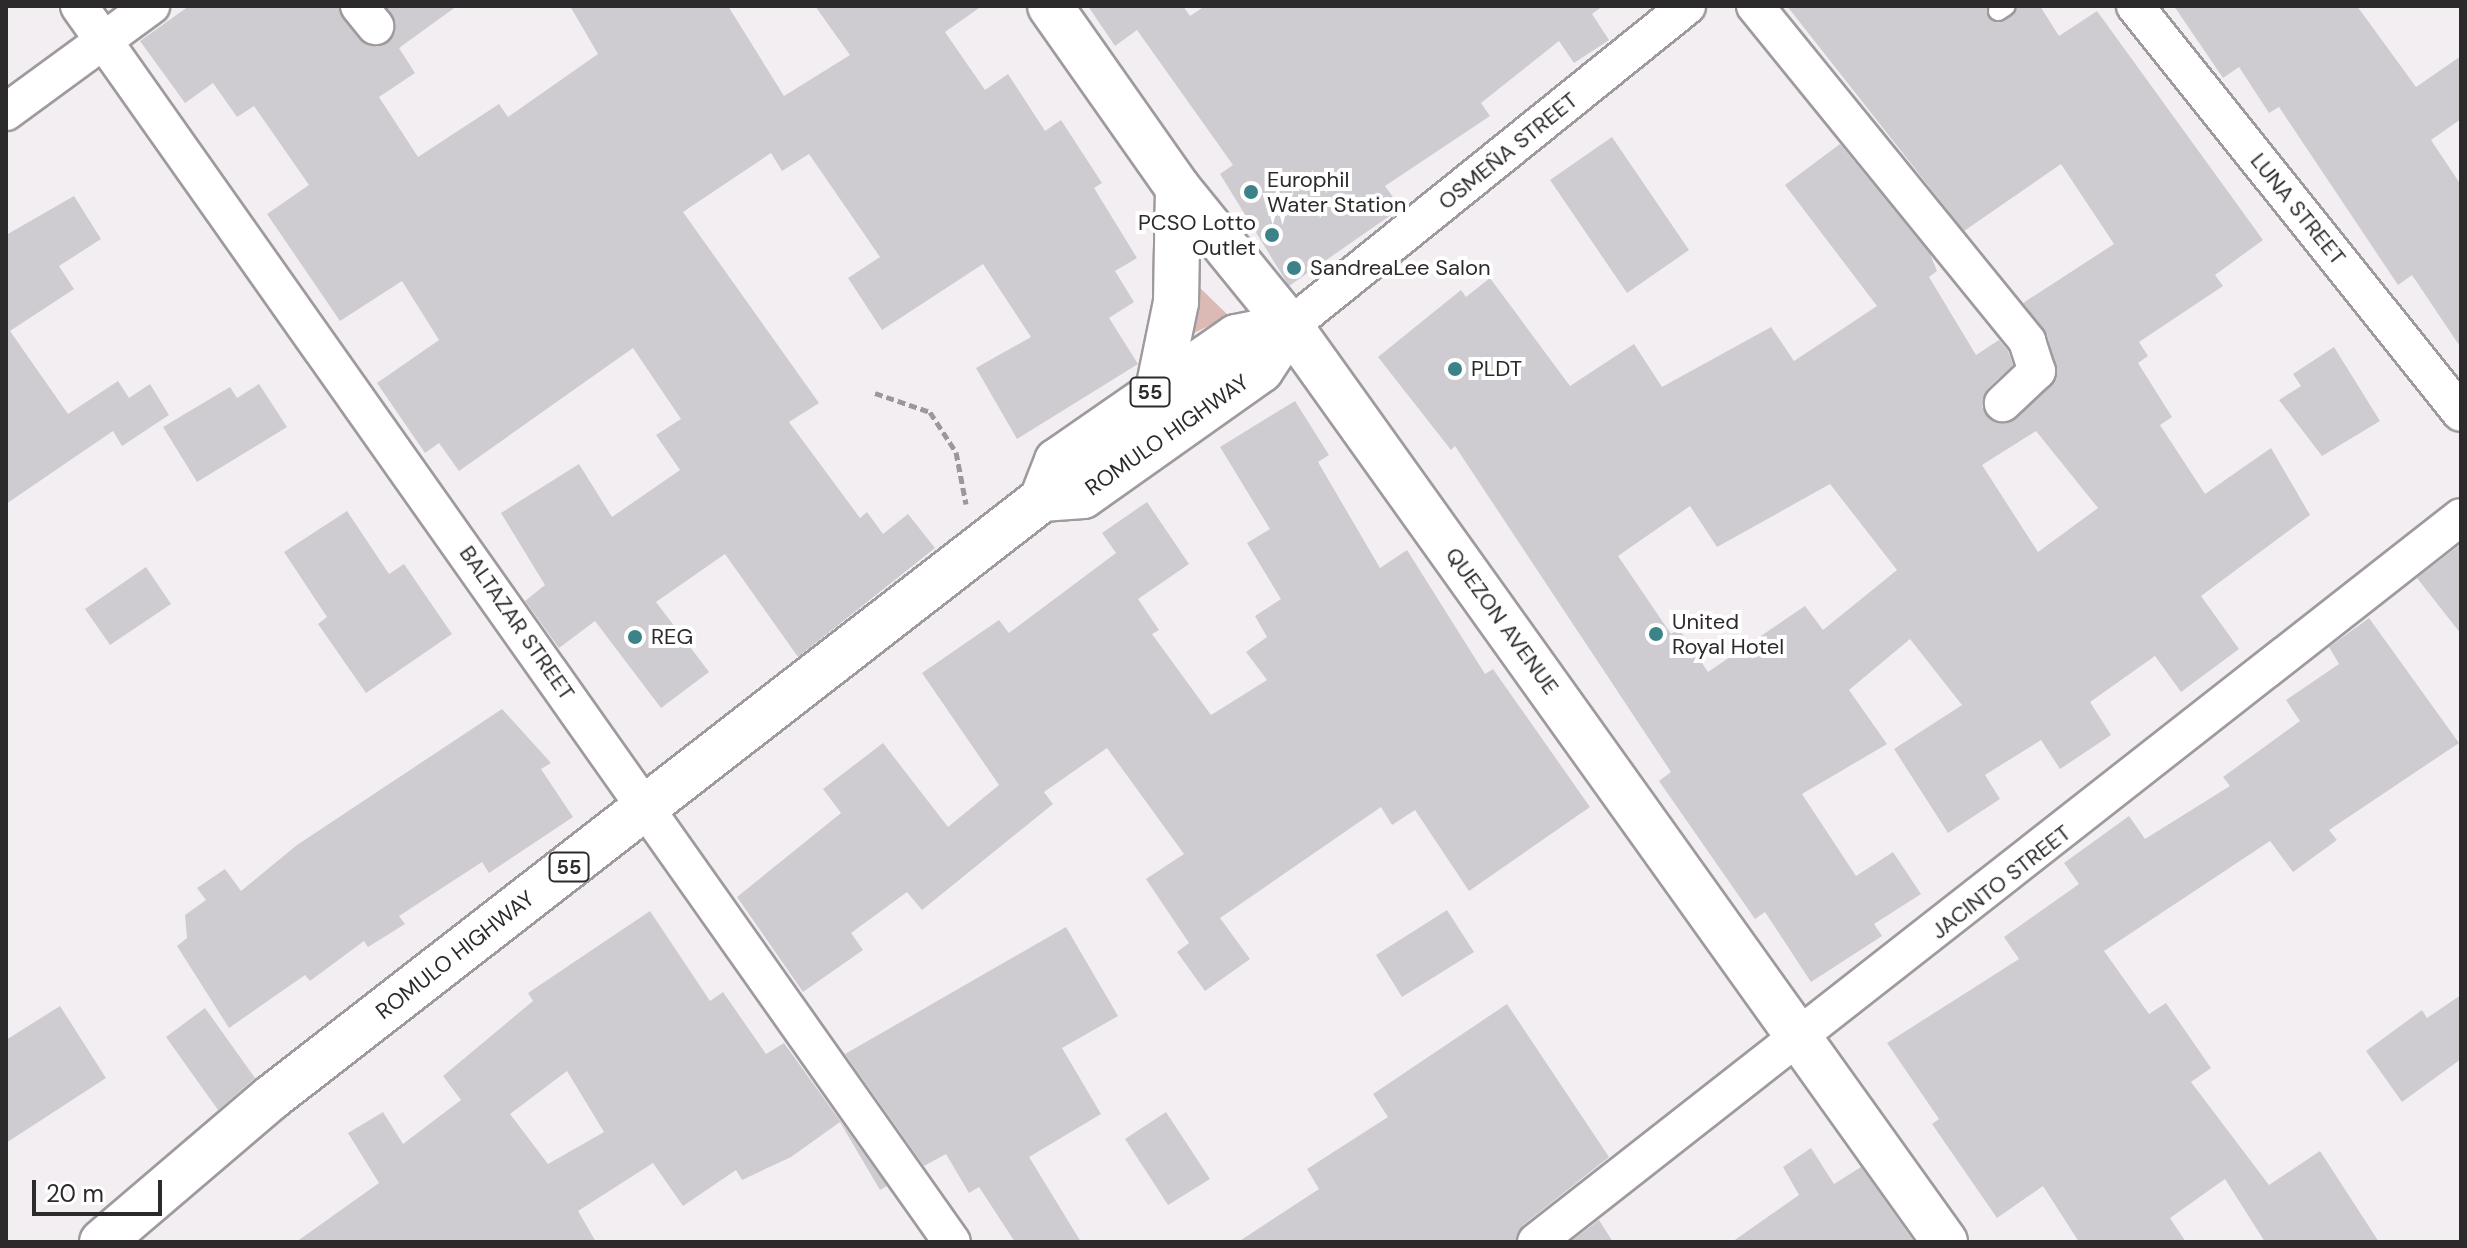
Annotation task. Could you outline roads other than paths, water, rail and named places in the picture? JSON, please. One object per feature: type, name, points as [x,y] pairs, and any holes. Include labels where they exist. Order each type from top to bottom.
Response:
[{"type":"main road","name":"QUEZON AVENUE","points":[[1050,6],[1178,188],[1290,326],[1945,1242]]},
{"type":"main road","name":"55","points":[[1159,385],[1176,302],[1178,188]]},
{"type":"main road","name":"ROMULO HIGHWAY","points":[[102,1242],[272,1097],[1042,499],[1057,461],[1159,385],[1236,337],[1290,326]]},
{"type":"main road","name":"ROMULO HIGHWAY","points":[[1042,499],[1083,496],[1261,370],[1290,326]]},
{"type":"street","name":"BALTAZAR STREET","points":[[79,6],[647,806],[952,1242]]},
{"type":"street","points":[[6,112],[151,6]]},
{"type":"street","name":"OSMEÑA STREET","points":[[1290,326],[1687,6]]},
{"type":"street","points":[[1755,6],[2027,341],[2037,371],[2003,403]]},
{"type":"street","name":"LUNA STREET","points":[[2135,6],[2461,413]]},
{"type":"street","name":"JACINTO STREET","points":[[1536,1242],[1801,1041],[2461,517]]},
{"type":"place","name":"Europhil Water Station","points":[[1251,192]]},
{"type":"place","name":"PCSO Lotto Outlet","points":[[1272,235]]},
{"type":"place","name":"SandreaLee Salon","points":[[1294,268]]},
{"type":"place","name":"PLDT","points":[[1455,369]]},
{"type":"place","name":"United Royal Hotel","points":[[1656,634]]},
{"type":"place","name":"REG","points":[[635,637]]}]
